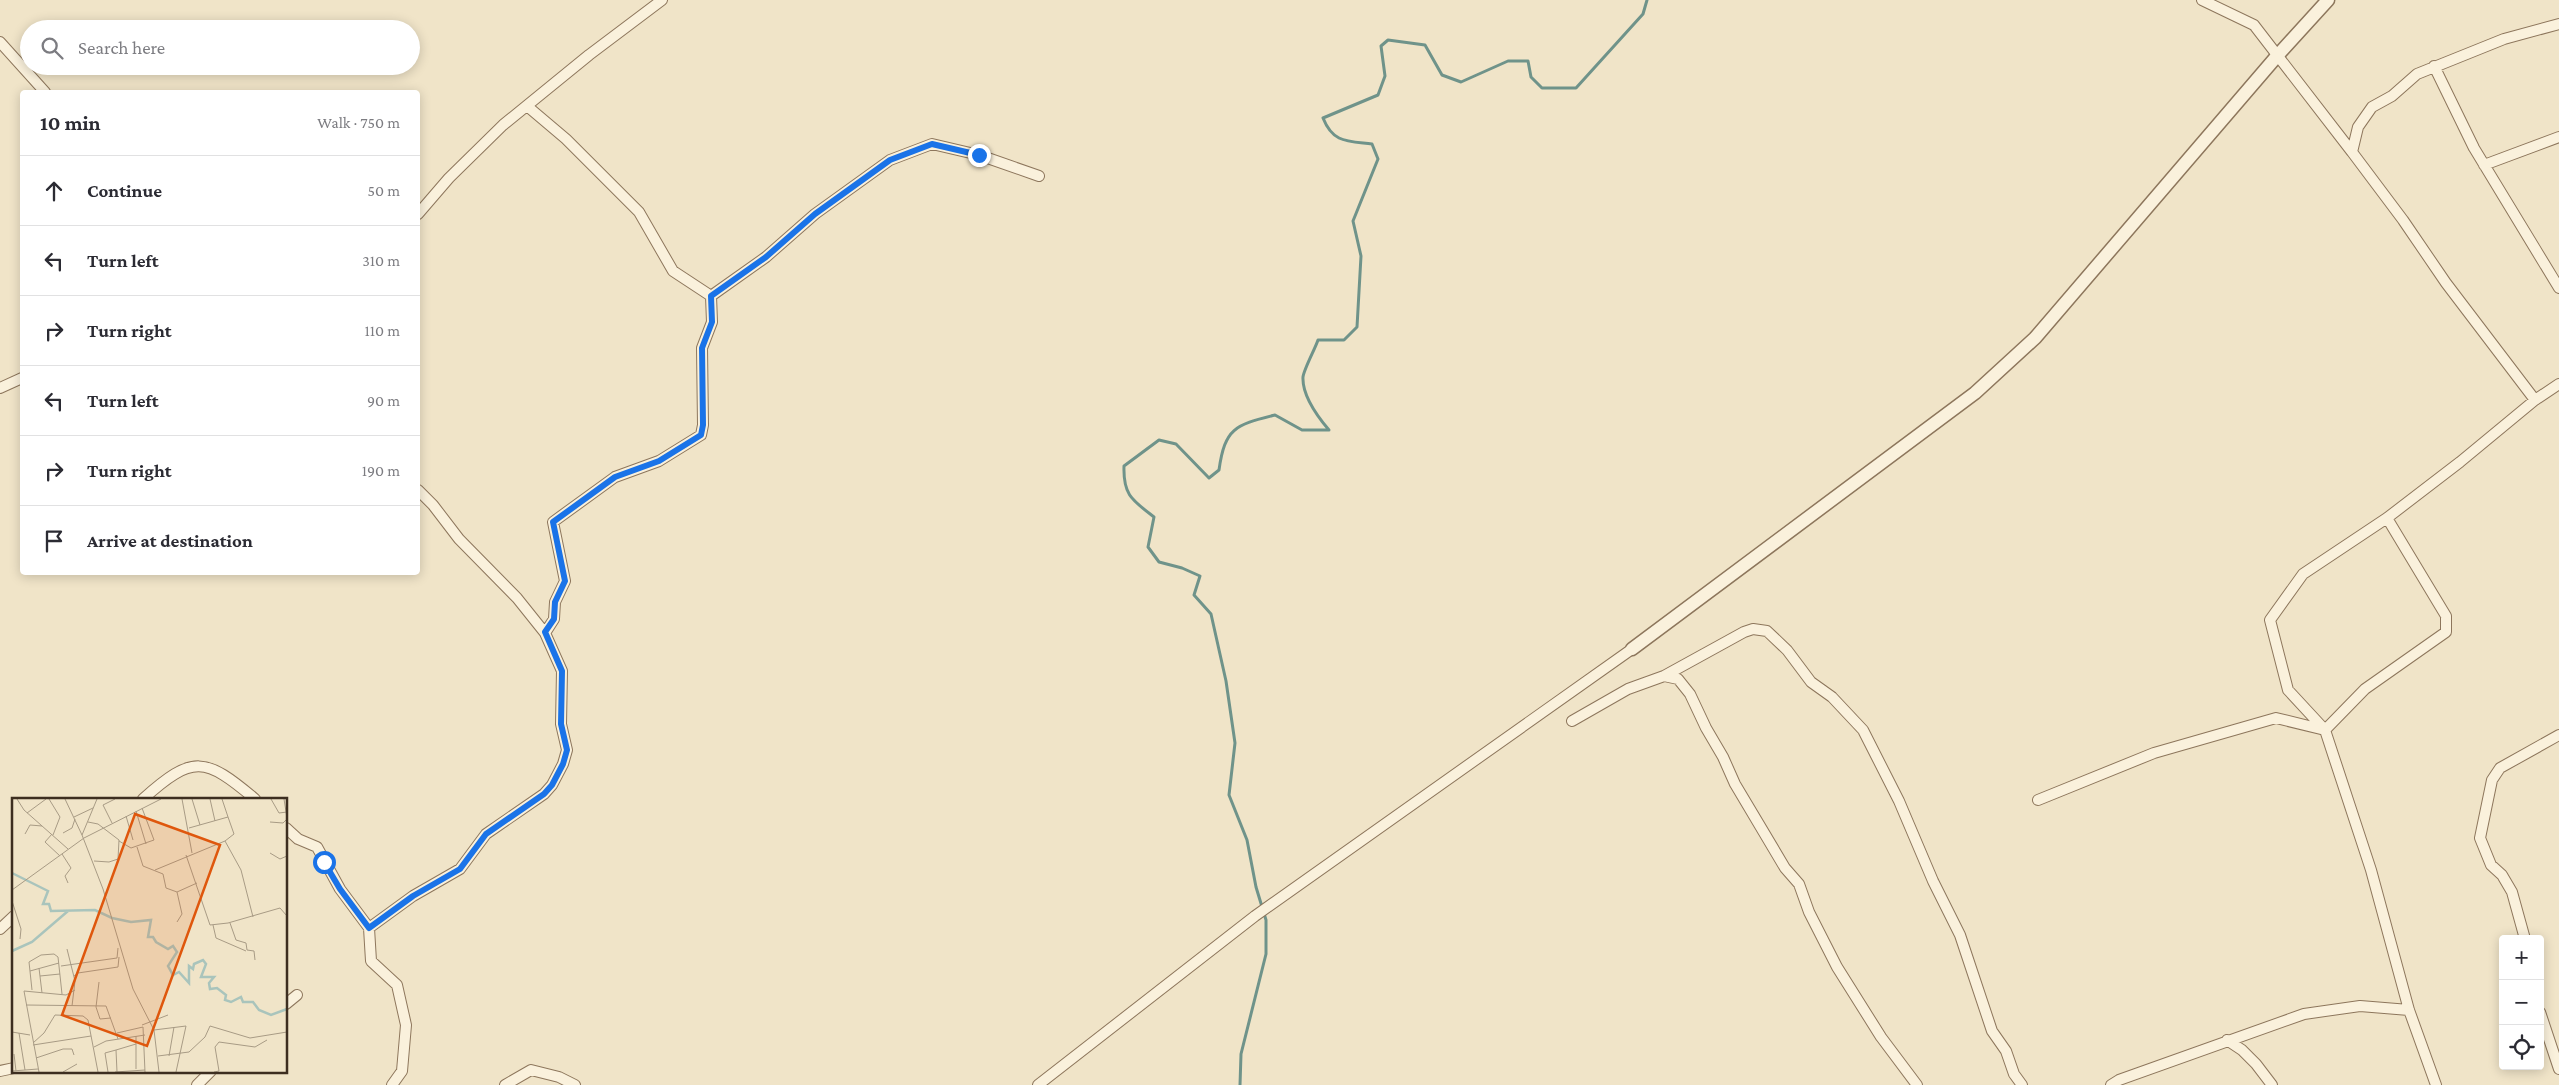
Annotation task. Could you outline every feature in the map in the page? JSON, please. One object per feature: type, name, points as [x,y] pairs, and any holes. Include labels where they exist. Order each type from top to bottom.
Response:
[{"type":"street","points":[[420,212],[449,178],[503,125],[589,55],[662,0]]},
{"type":"street","points":[[2202,0],[2254,26],[2352,152],[2403,220],[2446,283],[2535,400]]},
{"type":"street","points":[[1038,1085],[1254,916],[1630,650],[1975,393],[2036,338],[2277,56],[2328,0]]},
{"type":"street","points":[[2352,152],[2358,127],[2372,107],[2392,96],[2417,74],[2504,39],[2559,24]]},
{"type":"street","points":[[0,42],[20,64]]},
{"type":"street","points":[[2434,66],[2474,148],[2559,288]]},
{"type":"street","points":[[30,75],[43,90]]},
{"type":"street","points":[[527,106],[566,138],[639,212],[674,271],[711,296]]},
{"type":"street","points":[[2484,165],[2559,136]]},
{"type":"street","points":[[711,296],[766,257],[815,214],[890,160],[932,144],[979,155],[1039,176]]},
{"type":"street","points":[[545,632],[554,619],[555,602],[565,581],[553,522],[615,477],[659,461],[701,435],[703,425],[702,348],[712,322],[711,296]]},
{"type":"street","points":[[0,388],[20,379]]},
{"type":"street","points":[[2436,1085],[2408,1010],[2371,870],[2325,730],[2288,690],[2270,620],[2303,574],[2387,518],[2460,462],[2535,400],[2559,384]]},
{"type":"street","points":[[369,928],[413,896],[460,869],[486,834],[544,794],[552,785],[563,764],[567,750],[561,724],[562,671],[545,632],[512,592],[458,540],[420,492]]},
{"type":"street","points":[[2325,730],[2364,689],[2446,632],[2446,616],[2387,518]]},
{"type":"street","points":[[1572,721],[1628,689],[1664,676],[1744,632],[1753,629],[1767,631],[1787,650],[1811,682],[1832,697],[1863,730],[1899,801],[1933,882],[1960,935],[1992,1031],[2006,1051],[2014,1074],[2022,1085]]},
{"type":"street","points":[[1664,676],[1678,679],[1690,694],[1735,784],[1785,868],[1799,884],[1809,912],[1837,968],[1881,1037],[1917,1085]]},
{"type":"street","points":[[2038,800],[2154,753],[2276,718],[2325,730]]},
{"type":"street","points":[[2524,935],[2512,892],[2502,875],[2490,865],[2480,838],[2492,780],[2500,768],[2559,735]]},
{"type":"street","points":[[144,798],[172,774],[200,766],[215,768],[254,798]]},
{"type":"street","points":[[288,830],[298,839],[317,847],[340,889],[369,928],[371,961],[396,985],[406,1025],[402,1070],[392,1085]]},
{"type":"street","points":[[288,841],[298,839]]},
{"type":"street","points":[[0,929],[12,918]]},
{"type":"street","points":[[288,1002],[297,995]]},
{"type":"street","points":[[2111,1085],[2119,1080],[2164,1065],[2227,1040],[2304,1014],[2360,1006],[2408,1010]]},
{"type":"street","points":[[2544,1024],[2559,1068]]},
{"type":"street","points":[[2227,1040],[2256,1064],[2272,1085]]},
{"type":"street","points":[[505,1085],[531,1070],[559,1077],[575,1085]]},
{"type":"street","points":[[196,1085],[210,1072]]},
{"type":"waterway","points":[[1240,1085],[1241,1054],[1266,954],[1266,920],[1256,887],[1247,840],[1229,795],[1235,743],[1226,681],[1211,614],[1194,595],[1200,576],[1182,568],[1159,562],[1148,547],[1154,517],[1130,496],[1125,484],[1124,466],[1159,440],[1176,444],[1209,478],[1219,470],[1229,436],[1242,425],[1275,415],[1302,430],[1329,430],[1308,399],[1303,384],[1303,377],[1318,340],[1344,340],[1357,327],[1361,256],[1353,221],[1378,159],[1372,144],[1348,141],[1336,136],[1331,132],[1323,118],[1378,95],[1385,76],[1381,46],[1388,40],[1425,45],[1442,75],[1461,82],[1508,61],[1528,61],[1531,77],[1542,88],[1576,88],[1643,14],[1647,0]]},
{"type":"route","points":[[324,862],[340,889],[369,928],[413,896],[460,869],[486,834],[544,794],[552,785],[563,764],[567,750],[561,724],[562,671],[554,648],[545,632],[554,619],[555,602],[565,581],[559,542],[553,522],[615,477],[659,461],[701,435],[703,425],[700,369],[702,348],[712,322],[711,296],[766,257],[815,214],[890,160],[916,152],[932,144],[979,155]]}]
